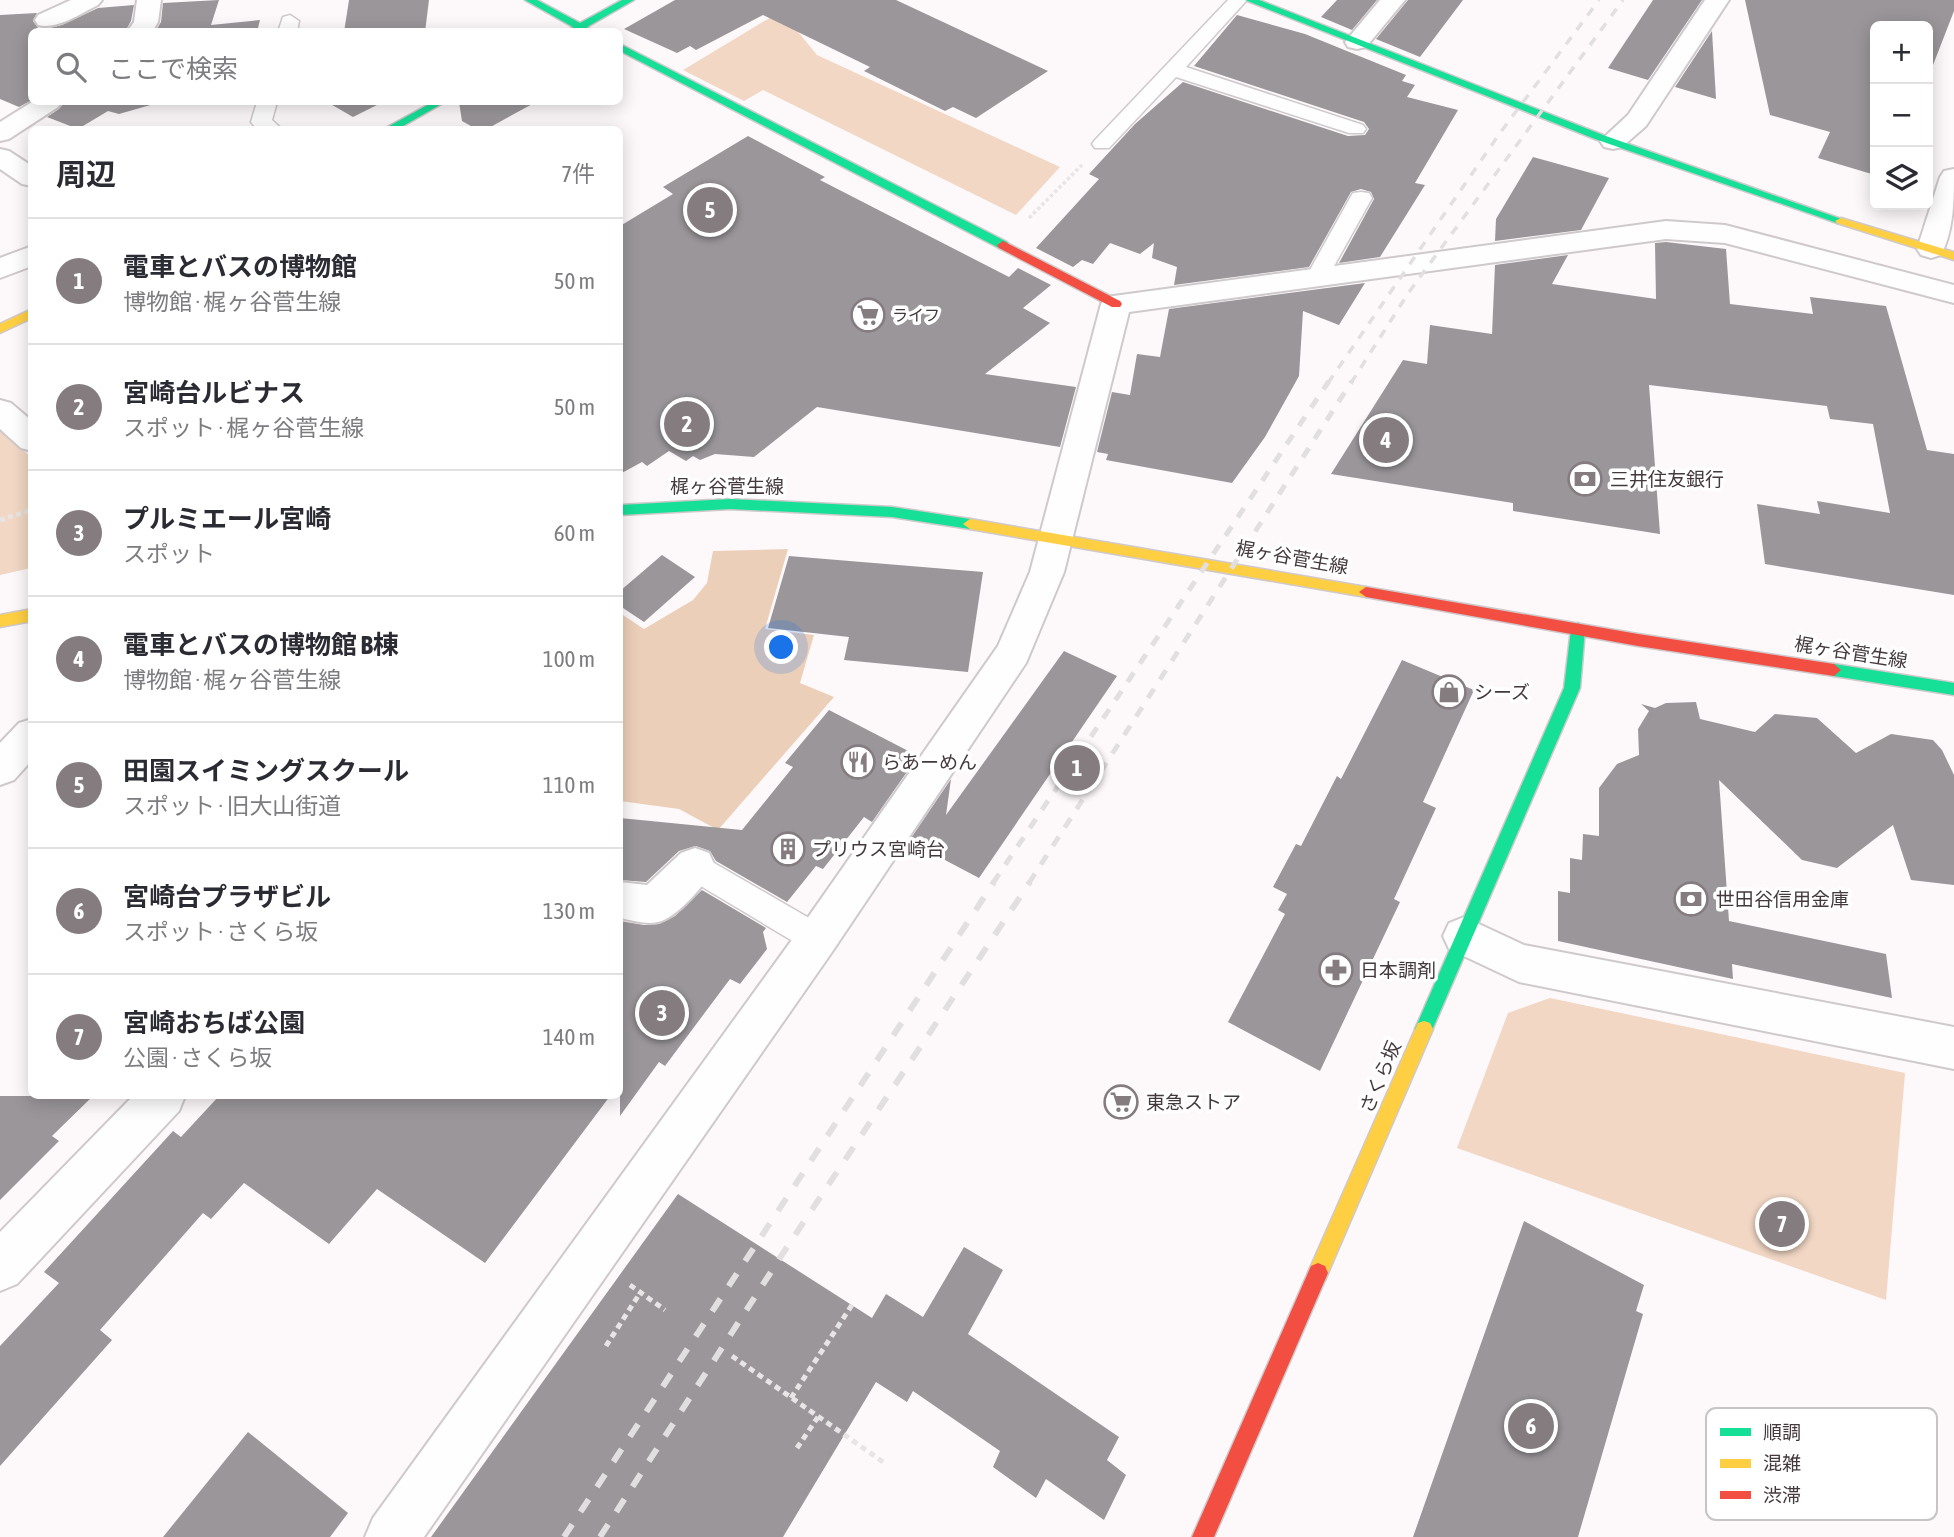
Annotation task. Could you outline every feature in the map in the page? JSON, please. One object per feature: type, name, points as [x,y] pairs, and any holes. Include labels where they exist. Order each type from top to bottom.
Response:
[{"type":"street","points":[[47,20],[90,0]]},
{"type":"street","points":[[142,28],[146,22],[149,0]]},
{"type":"street","points":[[530,0],[577,28]]},
{"type":"street","points":[[583,28],[629,0]]},
{"type":"street","points":[[1250,0],[1613,141],[1817,214],[1942,253],[1954,177]]},
{"type":"street","points":[[1357,42],[1393,0]]},
{"type":"street","points":[[1613,141],[1637,120],[1717,0]]},
{"type":"street","points":[[623,49],[1116,304],[1666,230],[1725,234],[1954,294]]},
{"type":"street","points":[[0,133],[44,105]]},
{"type":"street","points":[[395,126],[434,105]]},
{"type":"street","points":[[0,157],[28,175]]},
{"type":"street","points":[[0,269],[28,257]]},
{"type":"street","points":[[1890,278],[1887,297],[1954,314]]},
{"type":"street","points":[[392,1537],[817,939],[1013,653],[1047,572],[1116,304]]},
{"type":"street","points":[[0,329],[28,315]]},
{"type":"street","points":[[0,411],[28,436]]},
{"type":"street","name":"梶ヶ谷菅生線","points":[[623,510],[730,504],[892,512],[1056,537],[1578,629],[1954,689]]},
{"type":"street","points":[[0,621],[28,616]]},
{"type":"street","name":"さくら坂","points":[[1203,1537],[1572,688],[1578,629]]},
{"type":"street","points":[[0,769],[28,738]]},
{"type":"street","points":[[623,900],[655,905],[695,866]]},
{"type":"street","points":[[1464,936],[1519,963],[1954,1048]]},
{"type":"street","points":[[0,1267],[160,1099]]},
{"type":"lane","points":[[1102,144],[1238,0]]},
{"type":"lane","points":[[1173,69],[1356,129]]},
{"type":"lane","points":[[266,105],[261,122],[267,126]]},
{"type":"lane","points":[[1317,277],[1361,198]]},
{"type":"lane","points":[[695,866],[817,939]]},
{"type":"path","points":[[1004,244],[1102,144]]},
{"type":"path","points":[[0,520],[28,511]]},
{"type":"path","points":[[606,1346],[640,1293]]},
{"type":"path","points":[[791,1398],[852,1305]]},
{"type":"path","points":[[732,1356],[886,1464]]},
{"type":"path","points":[[797,1448],[818,1417]]},
{"type":"shaded area","points":[[781,11],[817,55],[1060,167],[1016,215],[763,90],[744,101],[683,70]]},
{"type":"shaded area","points":[[0,429],[28,454],[28,569],[0,575]]},
{"type":"shaded area","points":[[788,549],[765,629],[814,635],[800,683],[834,697],[718,830],[679,809],[623,801],[623,615],[644,629],[693,600],[707,583],[713,551]]},
{"type":"shaded area","points":[[1550,998],[1905,1073],[1886,1300],[1457,1148],[1508,1013]]},
{"type":"building","points":[[219,0],[211,25],[260,20],[258,28],[157,28],[161,22],[163,3]]},
{"type":"building","points":[[349,0],[429,0],[426,28],[345,28]]},
{"type":"building","points":[[675,0],[896,0],[1048,71],[976,118],[953,107],[945,111],[864,71],[870,67],[763,15],[696,50],[690,46],[677,53],[624,29]]},
{"type":"building","points":[[1337,0],[1377,0],[1352,30],[1321,17]]},
{"type":"building","points":[[1408,0],[1463,0],[1420,57],[1376,39]]},
{"type":"building","points":[[1653,0],[1702,0],[1648,80],[1608,68]]},
{"type":"building","points":[[1745,0],[1954,0],[1954,11],[1933,65],[1933,21],[1870,21],[1870,174],[1818,158],[1830,132],[1770,115]]},
{"type":"building","points":[[134,5],[127,28],[50,28],[62,25],[98,8]]},
{"type":"building","points":[[37,13],[33,21],[38,28],[28,28],[28,102],[19,107],[0,99],[0,15]]},
{"type":"building","points":[[1237,15],[1305,34],[1406,75],[1402,81],[1415,85],[1407,97],[1458,110],[1415,183],[1425,185],[1380,257],[1339,263],[1374,199],[1371,192],[1361,189],[1351,192],[1309,267],[1174,285],[1177,267],[1152,258],[1154,243],[1140,254],[1110,243],[1093,264],[1082,260],[1073,267],[1036,248],[1099,179],[1089,174],[1135,124],[1183,82],[1348,136],[1365,135],[1369,129],[1364,122],[1194,66]]},
{"type":"building","points":[[1712,31],[1716,99],[1675,87]]},
{"type":"building","points":[[62,105],[150,105],[119,114],[108,111],[83,126],[70,126],[47,117]]},
{"type":"building","points":[[332,105],[377,105],[353,117]]},
{"type":"building","points":[[459,105],[531,105],[492,126],[471,126],[462,121]]},
{"type":"building","points":[[748,136],[825,177],[820,180],[1009,277],[1018,268],[1051,285],[1023,308],[1050,323],[985,374],[1076,387],[1060,447],[817,407],[754,457],[715,454],[700,460],[693,456],[686,461],[669,451],[647,466],[642,462],[623,472],[623,224],[673,194],[663,187]]},
{"type":"building","points":[[1533,157],[1609,178],[1581,230],[1495,241],[1496,219]]},
{"type":"building","points":[[1655,243],[1726,249],[1730,304],[1813,314],[1810,297],[1886,306],[1927,450],[1954,454],[1954,595],[1765,564],[1757,504],[1820,514],[1817,501],[1890,513],[1873,424],[1830,419],[1827,406],[1649,385],[1660,534],[1513,511],[1513,503],[1331,474],[1403,360],[1427,364],[1430,325],[1492,334],[1495,265],[1568,255],[1552,284],[1656,299]]},
{"type":"building","points":[[1365,283],[1339,325],[1303,311],[1299,376],[1265,437],[1232,483],[1106,460],[1108,454],[1097,452],[1112,392],[1130,395],[1137,354],[1160,357],[1169,309]]},
{"type":"building","points":[[662,555],[695,577],[644,622],[623,608],[623,588]]},
{"type":"building","points":[[789,556],[983,572],[968,672],[844,660],[849,637],[768,628]]},
{"type":"building","points":[[1064,651],[1117,676],[979,878],[909,841],[951,779],[946,815]]},
{"type":"building","points":[[1402,660],[1474,690],[1423,802],[1436,808],[1394,899],[1400,902],[1320,1071],[1228,1022],[1285,914],[1278,910],[1287,894],[1273,887],[1296,844],[1301,846],[1337,776],[1341,779]]},
{"type":"building","points":[[1696,702],[1700,719],[1755,732],[1775,714],[1817,718],[1856,753],[1891,734],[1933,740],[1942,750],[1954,775],[1954,885],[1911,880],[1893,825],[1837,868],[1802,860],[1719,780],[1729,921],[1886,954],[1892,998],[1732,964],[1733,979],[1558,941],[1558,891],[1570,893],[1570,858],[1582,860],[1583,834],[1599,836],[1599,788],[1617,764],[1639,755],[1638,729],[1649,711],[1641,704],[1655,708],[1666,703]]},
{"type":"building","points":[[829,710],[918,756],[872,822],[864,817],[823,869],[816,866],[787,902],[716,861],[710,851],[696,846],[679,851],[646,882],[623,880],[623,818],[742,830],[793,767],[785,763]]},
{"type":"building","points":[[702,890],[766,928],[763,932],[767,949],[740,984],[730,979],[665,1066],[659,1062],[620,1116],[620,1099],[623,1099],[623,922],[659,924],[675,916]]},
{"type":"building","points":[[0,1096],[90,1099],[52,1136],[59,1141],[0,1200]]},
{"type":"building","points":[[216,1099],[608,1099],[485,1263],[377,1189],[329,1244],[244,1183],[211,1219],[203,1213],[100,1330],[112,1340],[0,1466],[0,1346],[59,1283],[44,1272],[173,1131],[181,1137]]},
{"type":"building","points":[[678,1194],[872,1318],[886,1294],[923,1317],[964,1247],[1003,1270],[968,1334],[1119,1437],[1107,1460],[1126,1475],[1104,1520],[1046,1479],[1036,1498],[993,1467],[1000,1451],[913,1391],[907,1402],[876,1382],[783,1537],[431,1537]]},
{"type":"building","points":[[1524,1221],[1644,1285],[1636,1311],[1643,1314],[1578,1537],[1413,1537]]},
{"type":"building","points":[[248,1432],[348,1513],[330,1537],[163,1537]]},
{"type":"railway","points":[[1328,383],[1500,133],[1599,0]]},
{"type":"railway","points":[[1351,383],[1409,292],[1623,0]]},
{"type":"railway","points":[[993,883],[1329,381]]},
{"type":"railway","points":[[1029,883],[1352,381]]},
{"type":"railway","points":[[564,1537],[994,882]]},
{"type":"railway","points":[[600,1537],[789,1244],[1030,882]]},
{"type":"traffic: fast","points":[[530,0],[582,28]]},
{"type":"traffic: fast","points":[[578,28],[629,0]]},
{"type":"traffic: fast","points":[[1250,0],[1599,137],[1841,221]]},
{"type":"traffic: fast","points":[[623,49],[1003,245]]},
{"type":"traffic: fast","points":[[395,126],[434,105]]},
{"type":"traffic: fast","points":[[623,510],[730,504],[892,512],[970,524]]},
{"type":"traffic: fast","points":[[1424,1029],[1572,688],[1578,629]]},
{"type":"traffic: fast","points":[[1834,670],[1954,689]]},
{"type":"traffic: slow","points":[[1841,221],[1954,256]]},
{"type":"traffic: slow","points":[[0,329],[28,315]]},
{"type":"traffic: slow","points":[[970,524],[1366,592]]},
{"type":"traffic: slow","points":[[0,621],[28,616]]},
{"type":"traffic: slow","points":[[1318,1273],[1424,1029]]},
{"type":"traffic: jam","points":[[1003,245],[1116,304]]},
{"type":"traffic: jam","points":[[1366,592],[1638,640],[1834,670]]},
{"type":"traffic: jam","points":[[1203,1537],[1318,1273]]},
{"type":"place","name":"田園スイミングスクール","points":[[710,210]]},
{"type":"place","name":"ライフ","points":[[868,315]]},
{"type":"place","name":"宮崎台ルビナス","points":[[687,424]]},
{"type":"place","name":"電車とバスの博物館 B棟","points":[[1386,440]]},
{"type":"place","name":"三井住友銀行","points":[[1585,479]]},
{"type":"place","name":"シーズ","points":[[1449,692]]},
{"type":"place","name":"らあーめん","points":[[858,762]]},
{"type":"place","name":"電車とバスの博物館","points":[[1077,768]]},
{"type":"place","name":"プリウス宮崎台","points":[[788,849]]},
{"type":"place","name":"世田谷信用金庫","points":[[1691,899]]},
{"type":"place","name":"日本調剤","points":[[1336,970]]},
{"type":"place","name":"プルミエール宮崎","points":[[662,1013]]},
{"type":"place","name":"東急ストア","points":[[1121,1102]]},
{"type":"place","name":"宮崎おちば公園","points":[[1782,1224]]},
{"type":"place","name":"宮崎台プラザビル","points":[[1531,1426]]}]
